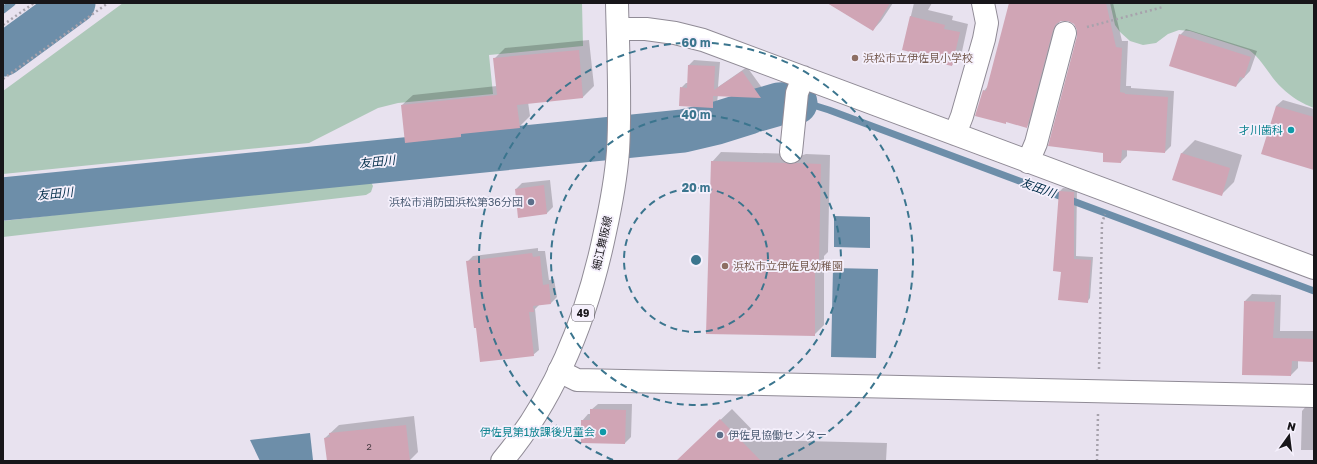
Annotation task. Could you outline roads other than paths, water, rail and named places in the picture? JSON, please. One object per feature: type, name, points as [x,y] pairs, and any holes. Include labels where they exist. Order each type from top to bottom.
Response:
[{"type":"street","name":"細江舞阪線","points":[[502,461],[538,410],[559,371],[577,331],[595,274],[609,214],[619,137],[617,3]]},
{"type":"street","points":[[955,134],[962,116],[984,39],[987,23],[983,3]]},
{"type":"street","points":[[618,29],[646,29],[675,33],[703,40],[800,85],[955,134],[1314,268]]},
{"type":"street","points":[[1028,162],[1036,143],[1065,33]]},
{"type":"street","points":[[791,152],[800,85]]},
{"type":"street","points":[[559,371],[577,380],[1314,396]]},
{"type":"water","points":[[834,216],[870,217],[870,248],[834,247]]},
{"type":"water","points":[[833,268],[878,269],[876,358],[831,357]]},
{"type":"water","points":[[310,433],[313,460],[311,461],[260,461],[250,440]]},
{"type":"waterway","points":[[3,10],[12,3]]},
{"type":"waterway","points":[[3,55],[74,3]]},
{"type":"waterway","name":"友田川","points":[[758,110],[779,104],[796,103]]},
{"type":"waterway","name":"友田川","points":[[798,104],[813,105],[829,110],[1314,291]]},
{"type":"waterway","name":"友田川","points":[[3,199],[683,131],[717,123],[749,113]]},
{"type":"place","name":"浜松市立伊佐見小学校","points":[[855,58]]},
{"type":"place","name":"才川歯科","points":[[1291,130]]},
{"type":"place","name":"浜松市消防団浜松第36分団","points":[[531,202]]},
{"type":"place","name":"浜松市立伊佐見幼稚園","points":[[725,266]]},
{"type":"place","name":"伊佐見第1放課後児童会","points":[[603,432]]},
{"type":"place","name":"伊佐見協働センター","points":[[720,435]]}]
